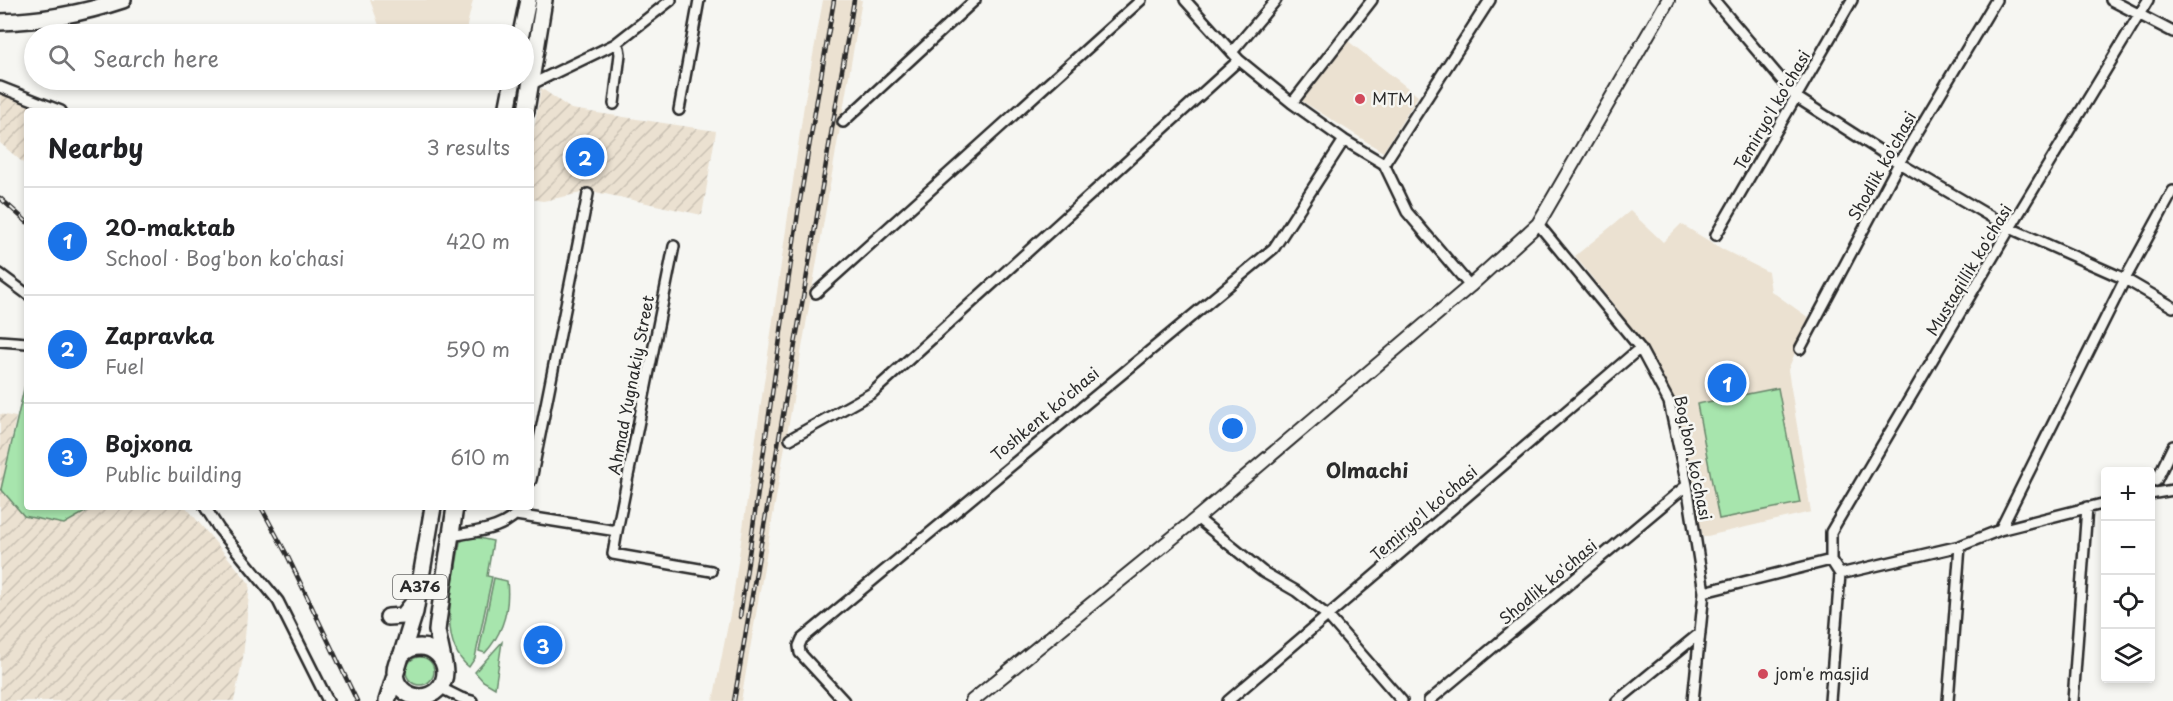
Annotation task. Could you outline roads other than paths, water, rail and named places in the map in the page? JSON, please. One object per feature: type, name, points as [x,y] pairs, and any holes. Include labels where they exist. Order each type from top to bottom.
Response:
[{"type":"main road","points":[[0,22],[63,15],[123,0]]},
{"type":"main road","points":[[523,24],[528,0]]},
{"type":"main road","points":[[534,61],[544,0]]},
{"type":"main road","points":[[508,108],[511,90]]},
{"type":"main road","points":[[526,108],[529,90]]},
{"type":"main road","name":"A376","points":[[397,664],[412,624],[432,510]]},
{"type":"main road","points":[[397,664],[398,682],[409,696],[425,696],[440,692],[444,664],[437,631],[454,510]]},
{"type":"main road","points":[[388,617],[405,614],[418,597]]},
{"type":"main road","points":[[387,701],[397,664],[405,652],[419,647],[434,651],[444,664]]},
{"type":"street","points":[[534,83],[615,44],[671,0]]},
{"type":"street","points":[[679,110],[699,0]]},
{"type":"street","points":[[843,122],[975,0]]},
{"type":"street","points":[[816,293],[1141,0]]},
{"type":"street","points":[[1185,0],[1239,60],[1292,103],[1344,140],[1384,164],[1407,212],[1470,286]]},
{"type":"street","points":[[1232,51],[1276,0]]},
{"type":"street","points":[[1292,103],[1372,0]]},
{"type":"street","points":[[1384,164],[1490,0]]},
{"type":"street","points":[[972,701],[1197,518],[1470,286],[1538,224],[1668,0]]},
{"type":"street","points":[[1714,0],[1797,97],[1899,163],[2010,228],[2125,279],[2173,307]]},
{"type":"street","name":"Temiryo'l ko'chasi","points":[[1716,234],[1852,0]]},
{"type":"street","name":"Shodlik ko'chasi","points":[[1800,349],[1899,163],[1996,0]]},
{"type":"street","points":[[2111,0],[2173,32]]},
{"type":"street","name":"Mustaqillik ko'chasi","points":[[1831,560],[1831,532],[2010,228],[2148,0]]},
{"type":"street","points":[[614,104],[620,54],[620,48],[615,44]]},
{"type":"street","points":[[790,439],[872,393],[1239,60]]},
{"type":"street","points":[[0,87],[53,108]]},
{"type":"street","name":"Toshkent ko'chasi","points":[[844,701],[800,653],[799,646],[802,639],[1275,248],[1344,140]]},
{"type":"street","points":[[2000,530],[2125,279],[2173,191]]},
{"type":"street","points":[[534,465],[588,194]]},
{"type":"street","name":"Bog'bon ko'chasi","points":[[1538,224],[1640,348],[1669,402],[1687,485],[1704,592],[1693,701]]},
{"type":"street","name":"Ahmad Yugnakiy Street","points":[[674,246],[613,554],[711,571]]},
{"type":"street","points":[[0,274],[24,292]]},
{"type":"street","points":[[0,341],[24,343]]},
{"type":"street","name":"Temiryo'l ko'chasi","points":[[1228,701],[1640,348]]},
{"type":"street","points":[[2156,481],[2173,446]]},
{"type":"street","name":"Shodlik ko'chasi","points":[[1429,701],[1687,485]]},
{"type":"street","points":[[2155,493],[2173,490]]},
{"type":"street","points":[[1840,574],[1960,546],[2000,530],[2101,504]]},
{"type":"street","points":[[2073,701],[2087,507]]},
{"type":"street","points":[[207,510],[219,529],[278,601],[328,701]]},
{"type":"street","points":[[450,536],[496,528],[519,511],[617,531]]},
{"type":"street","points":[[1197,518],[1263,572],[1296,591],[1328,616],[1402,701]]},
{"type":"street","points":[[1948,701],[1960,546]]},
{"type":"street","points":[[1704,592],[1831,560],[1840,574],[1830,701]]},
{"type":"street","points":[[1617,701],[1700,633]]},
{"type":"street","points":[[440,692],[472,701]]},
{"type":"railway","points":[[740,617],[799,206],[834,0]]},
{"type":"railway","points":[[734,701],[854,0]]},
{"type":"railway","points":[[0,198],[24,219]]},
{"type":"railway","points":[[263,510],[287,555],[357,701]]},
{"type":"place","name":"MTM","points":[[1360,99]]},
{"type":"place","name":"Zapravka","points":[[585,157]]},
{"type":"place","name":"20-maktab","points":[[1727,383]]},
{"type":"place","name":"Bojxona","points":[[543,645]]},
{"type":"place","name":"jom'e masjid","points":[[1763,674]]},
{"type":"district","name":"Olmachi","points":[[1367,471]]}]
